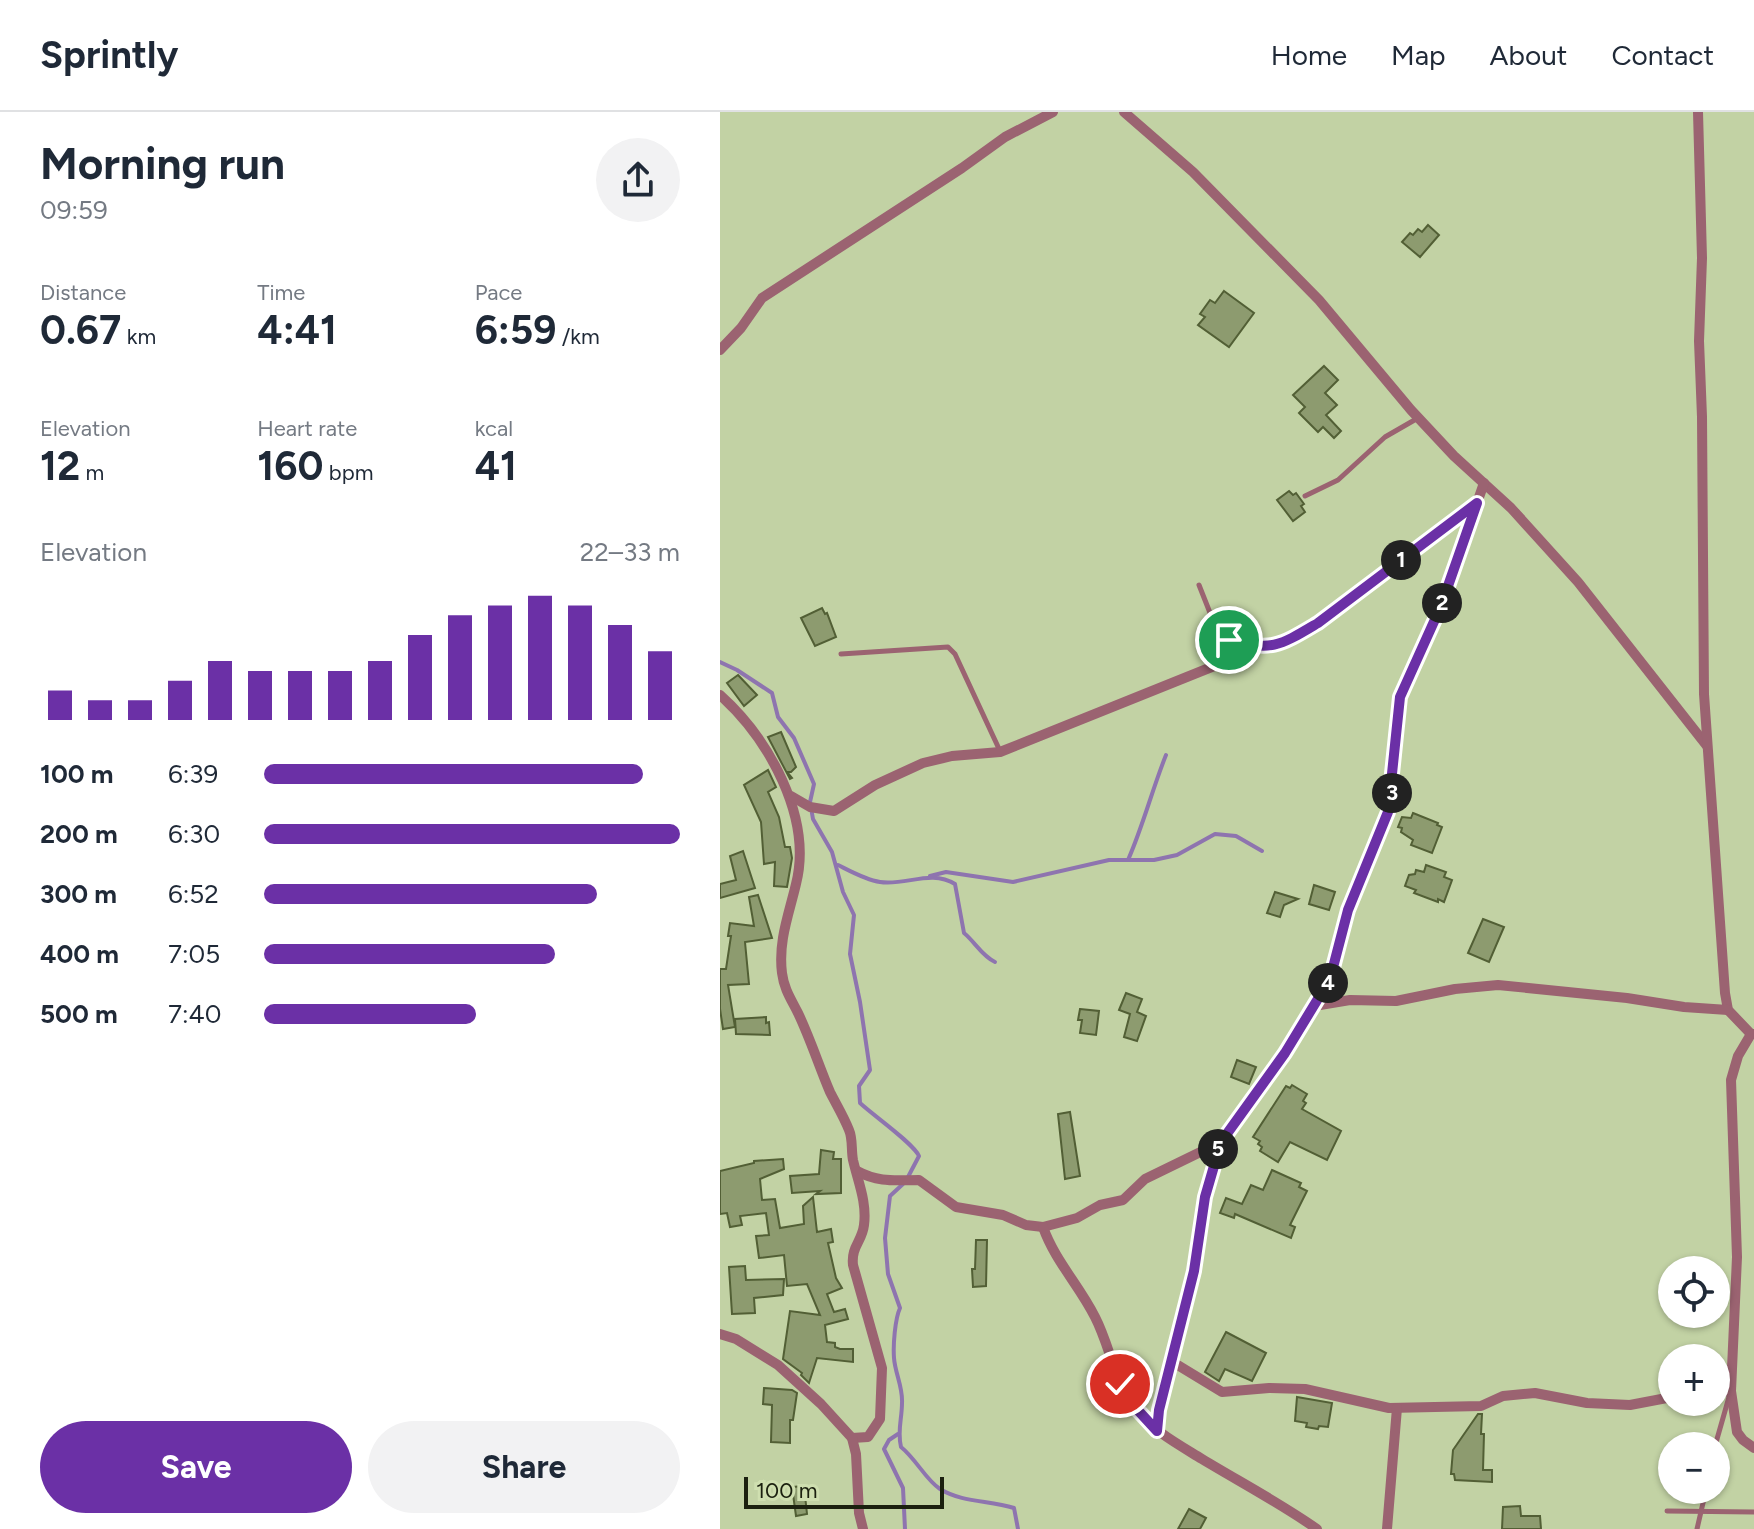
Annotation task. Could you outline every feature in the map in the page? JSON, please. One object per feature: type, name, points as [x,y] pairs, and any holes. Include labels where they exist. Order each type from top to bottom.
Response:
[{"type":"street","points":[[720,350],[741,328],[762,298],[1005,137],[1053,112]]},
{"type":"street","points":[[1124,112],[1193,172],[1308,289],[1419,418],[1511,508],[1578,582],[1707,746]]},
{"type":"street","points":[[1698,112],[1707,746],[1728,1010],[1752,1034],[1738,1056],[1731,1080],[1737,1257],[1731,1391],[1737,1432],[1754,1448]]},
{"type":"street","points":[[1157,1431],[1194,1271],[1208,1184],[1221,1142],[1285,1053],[1330,979],[1348,910],[1388,812],[1400,697],[1441,606],[1484,483]]},
{"type":"street","points":[[790,795],[810,807],[834,811],[875,785],[923,763],[952,756],[1000,752],[1259,648],[1292,639],[1318,623],[1477,503]]},
{"type":"street","points":[[720,695],[745,719],[790,795],[799,840],[799,863],[785,918],[782,974],[786,993],[850,1131],[852,1157],[862,1192],[864,1224],[852,1253],[865,1313],[880,1355],[883,1404],[876,1430],[868,1437],[852,1438]]},
{"type":"street","points":[[1314,1006],[1350,1000],[1396,1001],[1455,989],[1498,985],[1728,1010]]},
{"type":"street","points":[[857,1171],[879,1180],[919,1180],[956,1207],[1003,1215],[1026,1225],[1043,1227],[1077,1218],[1100,1205],[1123,1200],[1145,1179],[1221,1142]]},
{"type":"street","points":[[1043,1227],[1051,1249],[1095,1316],[1120,1384],[1134,1406],[1157,1431],[1184,1450],[1268,1497],[1317,1529]]},
{"type":"street","points":[[720,1334],[736,1339],[778,1365],[821,1404],[852,1438],[863,1529]]},
{"type":"street","points":[[1171,1361],[1222,1392],[1305,1389],[1372,1406],[1397,1408],[1481,1406],[1503,1396],[1535,1393],[1587,1403],[1630,1405],[1658,1400]]},
{"type":"street","points":[[1387,1529],[1397,1408]]},
{"type":"lane","points":[[1305,496],[1338,480],[1385,437],[1419,418]]},
{"type":"lane","points":[[1199,585],[1218,633],[1229,640],[1259,648]]},
{"type":"lane","points":[[841,654],[948,647],[955,654],[1000,752]]},
{"type":"lane","points":[[1719,1432],[1731,1391]]},
{"type":"lane","points":[[1697,1529],[1703,1504]]},
{"type":"lane","points":[[1667,1511],[1754,1512]]},
{"type":"building","points":[[1428,225],[1439,235],[1420,257],[1402,242],[1410,233],[1413,235],[1418,229],[1422,232]]},
{"type":"building","points":[[1224,291],[1254,313],[1229,347],[1198,325],[1205,317],[1200,314],[1210,300],[1215,303]]},
{"type":"building","points":[[1324,366],[1338,380],[1325,393],[1337,405],[1326,415],[1341,431],[1334,438],[1323,427],[1318,432],[1299,413],[1305,407],[1293,395]]},
{"type":"building","points":[[1289,491],[1293,495],[1296,493],[1304,504],[1301,506],[1305,512],[1293,521],[1277,500]]},
{"type":"building","points":[[822,608],[836,637],[815,646],[801,618]]},
{"type":"building","points":[[738,675],[757,695],[744,706],[727,683]]},
{"type":"building","points":[[781,732],[796,767],[787,772],[790,779],[768,737]]},
{"type":"building","points":[[768,770],[776,787],[768,792],[779,817],[785,847],[790,847],[792,858],[787,887],[774,886],[775,862],[764,864],[761,822],[744,785]]},
{"type":"building","points":[[1413,813],[1442,827],[1432,853],[1411,845],[1413,840],[1398,827],[1402,817],[1411,818]]},
{"type":"building","points":[[743,851],[755,888],[720,898],[720,884],[736,880],[730,856]]},
{"type":"building","points":[[1426,865],[1446,872],[1444,877],[1452,880],[1444,902],[1414,893],[1416,890],[1405,886],[1409,875],[1415,874],[1416,870],[1424,872]]},
{"type":"building","points":[[1314,885],[1335,892],[1329,910],[1309,904]]},
{"type":"building","points":[[1275,892],[1298,899],[1284,905],[1280,917],[1267,913]]},
{"type":"building","points":[[758,895],[772,938],[745,942],[749,984],[728,985],[735,1027],[723,1029],[720,969],[726,969],[730,923],[754,926],[749,897]]},
{"type":"building","points":[[1483,919],[1504,927],[1489,962],[1468,953]]},
{"type":"building","points":[[1126,993],[1142,999],[1137,1012],[1146,1016],[1137,1041],[1124,1037],[1130,1014],[1119,1010]]},
{"type":"building","points":[[1080,1009],[1099,1011],[1096,1035],[1080,1033]]},
{"type":"building","points":[[766,1017],[770,1035],[736,1034],[735,1019]]},
{"type":"building","points":[[1237,1060],[1256,1067],[1249,1084],[1231,1077]]},
{"type":"building","points":[[1292,1085],[1307,1094],[1302,1109],[1341,1131],[1327,1160],[1290,1142],[1278,1162],[1260,1151],[1260,1141],[1253,1137],[1286,1086],[1290,1088]]},
{"type":"building","points":[[1070,1112],[1080,1176],[1065,1179],[1058,1114]]},
{"type":"building","points":[[821,1150],[834,1152],[833,1159],[841,1159],[841,1193],[792,1193],[790,1176],[819,1174]]},
{"type":"building","points":[[783,1159],[784,1169],[760,1179],[762,1200],[775,1199],[780,1228],[804,1224],[803,1206],[813,1197],[817,1232],[831,1229],[833,1242],[828,1243],[836,1278],[842,1288],[827,1294],[834,1312],[845,1309],[848,1319],[825,1325],[827,1342],[835,1343],[835,1347],[840,1349],[853,1349],[853,1362],[817,1358],[809,1383],[802,1373],[783,1359],[790,1311],[820,1315],[807,1284],[787,1286],[784,1255],[759,1258],[756,1236],[769,1235],[766,1213],[740,1216],[742,1225],[730,1227],[727,1213],[720,1214],[720,1171],[754,1161]]},
{"type":"building","points":[[1272,1170],[1301,1183],[1299,1187],[1307,1191],[1290,1225],[1295,1227],[1291,1238],[1235,1214],[1234,1218],[1220,1213],[1226,1198],[1242,1204],[1251,1185],[1263,1190]]},
{"type":"building","points":[[976,1240],[987,1240],[986,1286],[973,1287],[972,1269],[975,1269]]},
{"type":"building","points":[[745,1266],[746,1280],[784,1279],[783,1295],[754,1298],[755,1313],[732,1314],[729,1267]]},
{"type":"building","points":[[1226,1332],[1266,1353],[1252,1381],[1225,1369],[1219,1381],[1205,1372]]},
{"type":"building","points":[[764,1388],[797,1393],[793,1420],[790,1420],[790,1443],[771,1442],[772,1405],[763,1404]]},
{"type":"building","points":[[1297,1397],[1332,1403],[1328,1427],[1306,1427],[1307,1423],[1295,1421]]},
{"type":"building","points":[[1478,1414],[1482,1414],[1481,1434],[1484,1434],[1483,1470],[1492,1470],[1492,1482],[1455,1480],[1454,1474],[1451,1474],[1453,1450]]},
{"type":"building","points":[[804,1486],[807,1514],[796,1516],[792,1487]]},
{"type":"building","points":[[1520,1506],[1521,1516],[1540,1516],[1541,1529],[1502,1529],[1503,1507]]},
{"type":"building","points":[[1189,1509],[1206,1518],[1200,1529],[1178,1529]]},
{"type":"waterway","points":[[720,662],[772,693],[778,717],[794,738],[814,784],[810,802],[813,819],[832,852],[843,892],[854,915],[850,954],[870,1070],[859,1086],[860,1103],[919,1156],[908,1177]]},
{"type":"waterway","points":[[1128,860],[1166,755]]},
{"type":"waterway","points":[[930,876],[946,872],[1013,882],[1109,860],[1154,860],[1177,855],[1215,834],[1236,836],[1262,851]]},
{"type":"waterway","points":[[838,865],[880,882],[937,878],[955,884],[964,933],[995,962]]},
{"type":"waterway","points":[[903,1184],[890,1196],[885,1238],[888,1274],[900,1308],[894,1353],[902,1397],[901,1447],[930,1480],[949,1494],[1014,1508],[1018,1529]]},
{"type":"waterway","points":[[898,1434],[889,1440],[884,1449],[903,1488],[905,1529]]},
{"type":"route","points":[[1120,1384],[1134,1406],[1157,1431],[1159,1410],[1194,1271],[1205,1197],[1221,1142],[1285,1053],[1330,979],[1348,910],[1388,812],[1400,697],[1441,606],[1477,503],[1318,623],[1292,639],[1259,648],[1229,640]]}]
